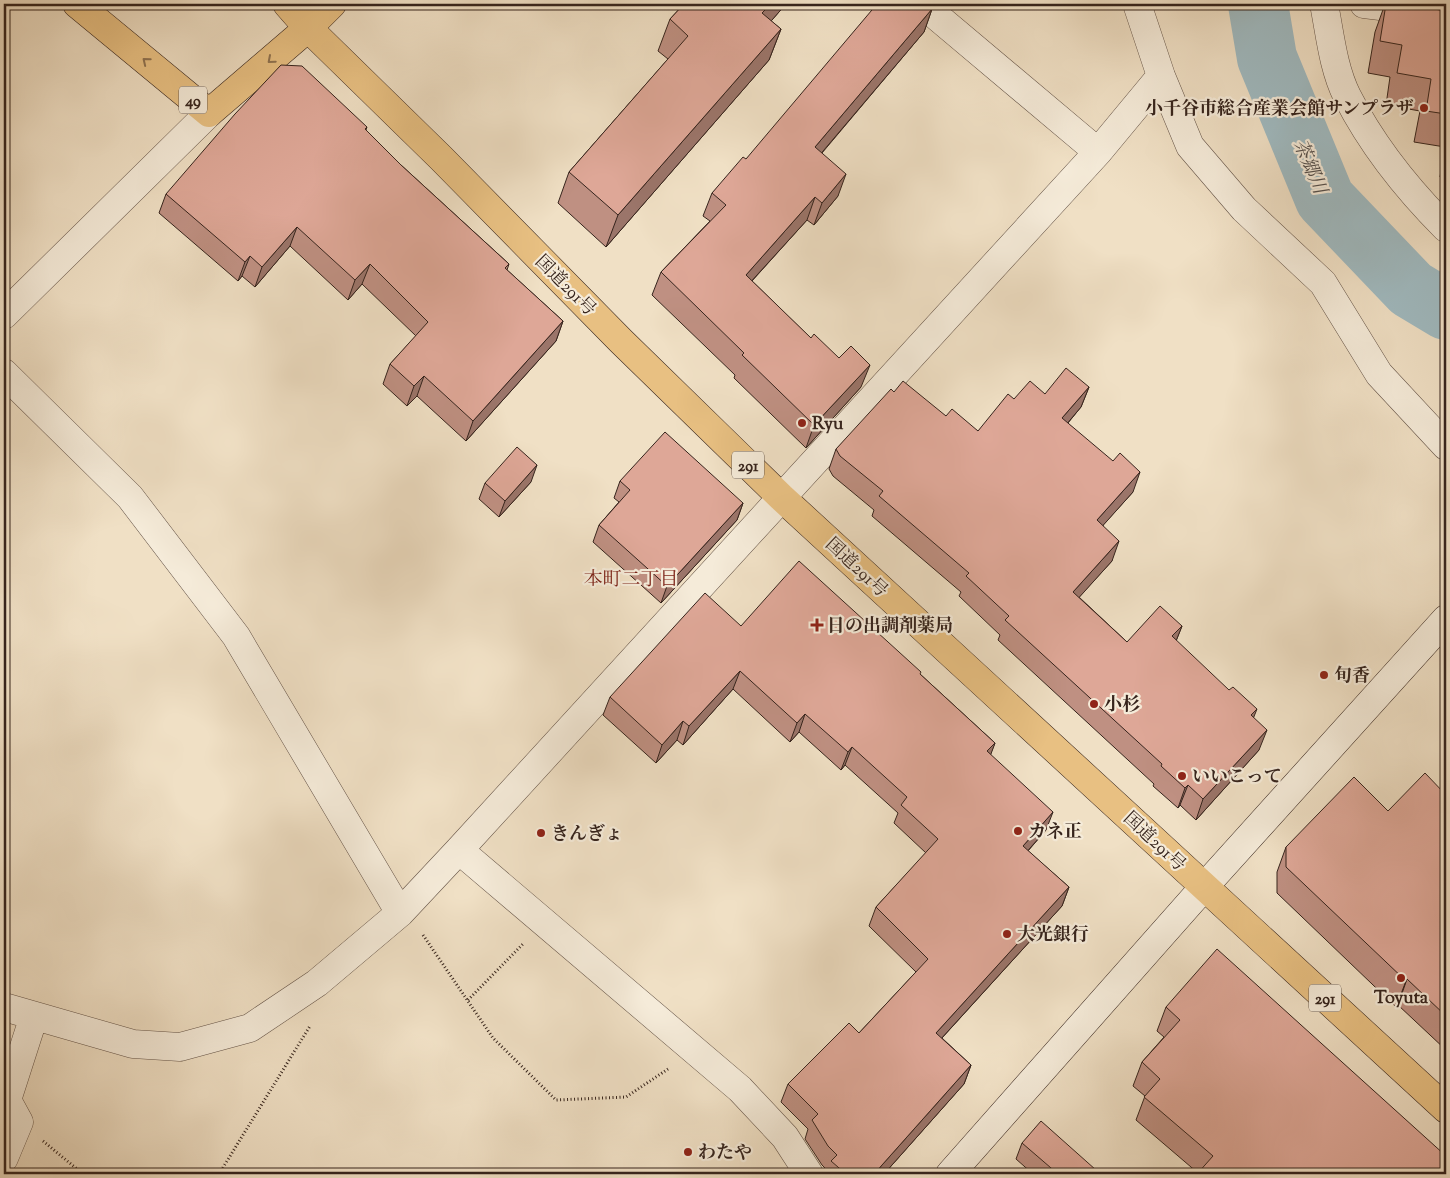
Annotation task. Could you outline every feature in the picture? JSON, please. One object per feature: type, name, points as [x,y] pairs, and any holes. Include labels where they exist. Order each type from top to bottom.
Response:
[{"type":"main road","name":"49","points":[[77,4],[209,113],[308,28]]},
{"type":"main road","name":"国道291号","points":[[287,4],[308,28],[441,158],[621,341],[780,497],[1446,1109]]},
{"type":"main road","points":[[308,28],[332,4]]},
{"type":"street","points":[[922,4],[1098,152]]},
{"type":"street","points":[[1137,4],[1161,76],[1190,146],[1244,209],[1324,283],[1379,374],[1446,446]]},
{"type":"street","points":[[1324,4],[1333,54],[1347,96],[1377,143],[1416,197],[1446,228]]},
{"type":"street","points":[[1364,4],[1446,14]]},
{"type":"street","points":[[4,1007],[133,1044],[180,1047],[250,1028],[317,983],[402,910],[459,850],[780,497],[1098,152],[1161,76]]},
{"type":"street","points":[[4,315],[209,113]]},
{"type":"street","points":[[4,373],[130,497],[236,636],[402,910]]},
{"type":"street","points":[[950,1174],[1204,887],[1446,619]]},
{"type":"street","points":[[459,850],[740,1089],[785,1137],[809,1174]]},
{"type":"street","points":[[4,1158],[19,1122],[7,1100],[34,1016]]},
{"type":"path","points":[[402,910],[468,1000],[493,1038],[556,1100],[626,1097],[676,1065],[691,1046]]},
{"type":"path","points":[[468,1000],[544,922]]},
{"type":"path","points":[[219,1174],[310,1027],[317,983]]},
{"type":"path","points":[[19,1122],[82,1174]]},
{"type":"building","points":[[684,4],[771,4],[762,13],[781,29],[618,215],[569,172],[688,36],[670,19]]},
{"type":"building","points":[[877,4],[926,4],[932,9],[815,147],[846,174],[822,203],[815,197],[746,275],[811,338],[814,334],[839,358],[851,346],[870,365],[814,425],[661,272],[726,205],[712,193],[743,157],[746,159]]},
{"type":"building","points":[[1386,4],[1404,4],[1446,11],[1446,114],[1426,111],[1431,79],[1397,73],[1402,45],[1380,41]]},
{"type":"building","points":[[281,65],[302,66],[367,127],[365,129],[401,165],[509,264],[505,268],[563,321],[473,421],[424,376],[414,386],[390,364],[428,322],[370,264],[355,280],[297,227],[262,267],[250,256],[245,262],[166,194],[235,114]]},
{"type":"building","points":[[1066,368],[1089,387],[1062,418],[1113,461],[1120,453],[1140,472],[1097,520],[1119,541],[1073,592],[1127,642],[1160,606],[1182,626],[1172,636],[1229,690],[1233,687],[1257,709],[1251,715],[1267,730],[1203,799],[1188,785],[1185,788],[1161,766],[1162,764],[1005,620],[1009,616],[966,576],[969,573],[879,496],[883,491],[840,456],[836,449],[891,389],[894,392],[903,381],[946,416],[952,409],[978,431],[1008,394],[1014,399],[1030,381],[1045,394]]},
{"type":"building","points":[[665,432],[743,503],[667,586],[599,525],[630,490],[620,481]]},
{"type":"building","points":[[517,447],[537,465],[505,501],[485,483]]},
{"type":"building","points":[[799,561],[921,672],[920,674],[995,743],[987,751],[1053,812],[1023,846],[1069,887],[936,1033],[971,1065],[874,1174],[846,1174],[831,1161],[837,1155],[828,1146],[812,1120],[818,1114],[788,1084],[849,1023],[859,1033],[928,959],[876,907],[938,839],[901,805],[907,797],[852,747],[848,752],[805,714],[797,723],[740,671],[689,726],[683,721],[662,745],[610,697],[705,593],[741,626]]},
{"type":"building","points":[[1425,773],[1446,795],[1446,1016],[1407,979],[1406,981],[1286,867],[1286,847],[1354,777],[1388,811]]},
{"type":"building","points":[[1217,949],[1446,1156],[1446,1174],[1197,1174],[1213,1156],[1144,1097],[1160,1079],[1142,1062],[1180,1020],[1166,1007]]},
{"type":"building","points":[[1041,1121],[1096,1170],[1092,1174],[1058,1174],[1022,1143]]},
{"type":"waterway","name":"茶郷川","points":[[1258,4],[1267,58],[1325,199],[1411,289],[1446,310]]},
{"type":"place","name":"小千谷市総合産業会館サンプラザ","points":[[1424,108]]},
{"type":"place","name":"Ryu","points":[[802,423]]},
{"type":"place","name":"日の出調剤薬局","points":[[817,625]]},
{"type":"place","name":"旬香","points":[[1324,675]]},
{"type":"place","name":"小杉","points":[[1094,704]]},
{"type":"place","name":"いいこって","points":[[1182,776]]},
{"type":"place","name":"カネ正","points":[[1018,831]]},
{"type":"place","name":"きんぎょ","points":[[541,833]]},
{"type":"place","name":"大光銀行","points":[[1007,934]]},
{"type":"place","name":"Toyuta","points":[[1401,978]]},
{"type":"place","name":"わたや","points":[[688,1152]]},
{"type":"district","name":"本町二丁目","points":[[631,578]]}]
